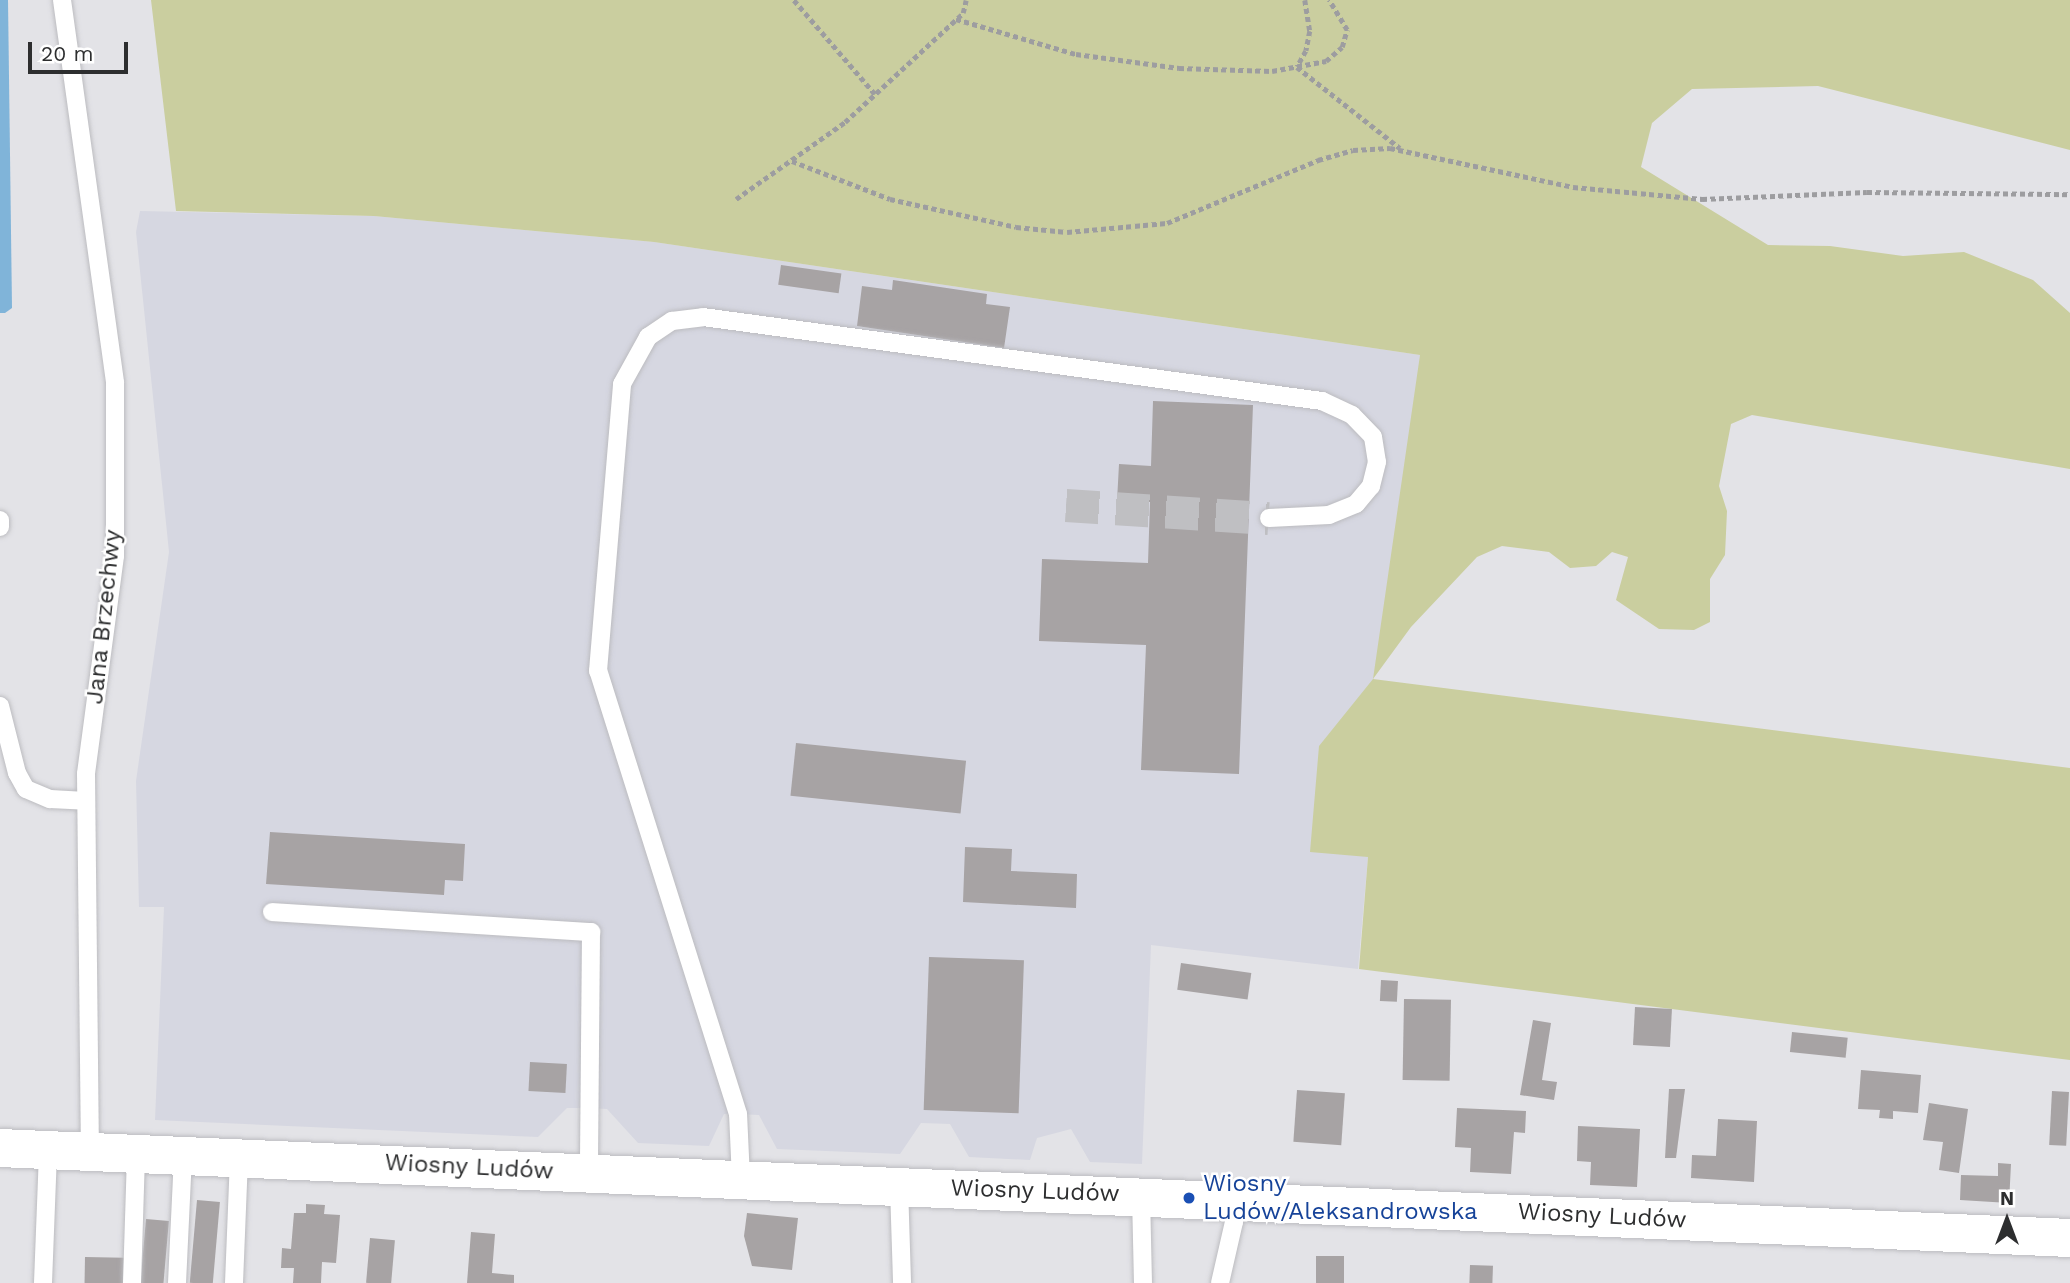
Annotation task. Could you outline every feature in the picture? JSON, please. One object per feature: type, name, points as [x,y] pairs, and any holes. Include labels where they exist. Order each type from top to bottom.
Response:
[{"type":"street","name":"Wiosny Ludów","points":[[0,1149],[1141,1195],[2070,1238]]},
{"type":"lane","name":"Jana Brzechwy","points":[[62,0],[115,383],[115,556],[86,774],[90,1152]]},
{"type":"lane","points":[[741,1180],[738,1114],[598,671],[617,412],[631,359],[648,337],[672,321],[703,317],[1322,401],[1352,415],[1373,437],[1377,462],[1371,486],[1356,504],[1329,515],[1269,518]]},
{"type":"lane","points":[[0,520],[0,527]]},
{"type":"lane","points":[[0,706],[17,773],[26,789],[50,799],[86,801]]},
{"type":"lane","points":[[272,912],[591,932],[589,1173]]},
{"type":"lane","points":[[43,1283],[48,1151]]},
{"type":"lane","points":[[132,1283],[136,1154]]},
{"type":"lane","points":[[177,1283],[183,1155]]},
{"type":"lane","points":[[234,1283],[239,1157]]},
{"type":"lane","points":[[899,1186],[902,1283]]},
{"type":"lane","points":[[1141,1195],[1143,1283]]},
{"type":"lane","points":[[1220,1283],[1234,1222],[1233,1199]]},
{"type":"path","points":[[794,0],[875,94]]},
{"type":"path","points":[[736,199],[792,161],[875,94],[956,19],[966,0]]},
{"type":"path","points":[[1297,67],[1306,51],[1310,32],[1305,0]]},
{"type":"path","points":[[956,19],[1076,54],[1179,68],[1272,71],[1326,61],[1342,47],[1347,30],[1329,0]]},
{"type":"path","points":[[1297,67],[1369,127],[1407,151]]},
{"type":"path","points":[[792,161],[890,199],[1016,227],[1067,232],[1167,223],[1318,160],[1353,150],[1407,151],[1573,187],[1702,199],[1867,192],[2070,194]]},
{"type":"shaded area","points":[[140,211],[374,216],[654,242],[1420,355],[1413,527],[1373,680],[1319,747],[1368,857],[1358,969],[1151,945],[1142,1164],[1090,1162],[1071,1129],[1037,1138],[1030,1160],[969,1157],[950,1124],[921,1123],[900,1154],[777,1149],[759,1115],[738,1114],[724,1114],[709,1146],[638,1143],[607,1109],[589,1108],[567,1108],[538,1137],[155,1120],[164,907],[139,907],[136,781],[169,552],[136,232]]},
{"type":"green space","points":[[151,0],[2070,0],[2070,150],[1818,86],[1692,89],[1652,123],[1641,167],[1768,245],[1830,246],[1903,256],[1964,252],[2033,280],[2070,313],[2070,469],[1752,415],[1731,424],[1719,486],[1727,511],[1725,555],[1710,579],[1710,622],[1694,630],[1659,629],[1616,600],[1628,557],[1612,552],[1596,566],[1570,568],[1549,552],[1502,546],[1477,557],[1411,627],[1373,679],[1420,355],[654,242],[374,216],[176,211]]},
{"type":"green space","points":[[1373,679],[2070,768],[2070,1060],[1359,969],[1368,857],[1310,852],[1319,746]]},
{"type":"water","points":[[0,0],[8,0],[12,308],[5,313],[0,313]]},
{"type":"building","points":[[781,265],[841,273],[839,293],[778,285]]},
{"type":"building","points":[[893,280],[987,294],[986,304],[1010,307],[1004,348],[857,326],[862,286],[892,290]]},
{"type":"building","points":[[1153,401],[1253,405],[1239,774],[1141,770],[1146,645],[1039,641],[1042,559],[1148,563],[1150,502],[1117,501],[1119,464],[1151,466]]},
{"type":"building","points":[[796,743],[966,761],[961,814],[790,796]]},
{"type":"building","points":[[270,832],[465,844],[463,881],[445,880],[444,895],[266,884]]},
{"type":"building","points":[[965,847],[1012,849],[1011,871],[1077,874],[1076,908],[963,902]]},
{"type":"building","points":[[929,957],[1024,960],[1019,1113],[924,1110]]},
{"type":"building","points":[[1181,963],[1251,973],[1248,1000],[1177,990]]},
{"type":"building","points":[[1381,980],[1398,981],[1397,1002],[1380,1001]]},
{"type":"building","points":[[1404,999],[1451,1000],[1450,1081],[1403,1080]]},
{"type":"building","points":[[1635,1007],[1672,1009],[1670,1047],[1633,1045]]},
{"type":"building","points":[[1533,1020],[1551,1023],[1542,1080],[1557,1082],[1554,1100],[1520,1095]]},
{"type":"building","points":[[1792,1032],[1848,1038],[1846,1058],[1790,1052]]},
{"type":"building","points":[[530,1062],[567,1064],[565,1093],[528,1091]]},
{"type":"building","points":[[1861,1070],[1921,1075],[1918,1113],[1893,1111],[1893,1119],[1879,1118],[1880,1110],[1858,1109]]},
{"type":"building","points":[[1669,1089],[1685,1089],[1676,1158],[1665,1158]]},
{"type":"building","points":[[1297,1090],[1345,1093],[1341,1145],[1293,1142]]},
{"type":"building","points":[[2052,1091],[2069,1092],[2066,1146],[2049,1145]]},
{"type":"building","points":[[1929,1103],[1968,1109],[1959,1173],[1939,1170],[1943,1142],[1923,1140]]},
{"type":"building","points":[[1457,1108],[1526,1111],[1525,1133],[1514,1132],[1511,1174],[1470,1172],[1471,1148],[1455,1147]]},
{"type":"building","points":[[1718,1119],[1757,1121],[1754,1182],[1691,1178],[1692,1155],[1716,1156]]},
{"type":"building","points":[[1578,1126],[1640,1129],[1637,1187],[1590,1185],[1591,1162],[1577,1161]]},
{"type":"building","points":[[1998,1163],[2011,1164],[2009,1203],[1960,1200],[1961,1175],[1998,1176]]},
{"type":"building","points":[[197,1200],[220,1202],[213,1283],[190,1283]]},
{"type":"building","points":[[306,1204],[325,1205],[324,1214],[340,1215],[336,1263],[322,1262],[321,1283],[293,1283],[294,1268],[281,1268],[282,1248],[291,1249],[294,1213],[306,1213]]},
{"type":"building","points":[[747,1213],[798,1218],[792,1270],[752,1266],[744,1236]]},
{"type":"building","points":[[146,1219],[169,1221],[163,1283],[140,1283]]},
{"type":"building","points":[[471,1232],[495,1234],[492,1273],[514,1275],[514,1283],[467,1283]]},
{"type":"building","points":[[370,1238],[395,1240],[391,1283],[366,1283]]},
{"type":"building","points":[[1316,1256],[1344,1256],[1344,1283],[1316,1283]]},
{"type":"building","points":[[85,1257],[124,1258],[124,1283],[85,1283]]},
{"type":"building","points":[[1470,1265],[1493,1266],[1492,1283],[1469,1283]]},
{"type":"tunnel","points":[[1066,505],[1269,518]]},
{"type":"place","name":"Wiosny Ludów/Aleksandrowska","points":[[1189,1198]]}]
